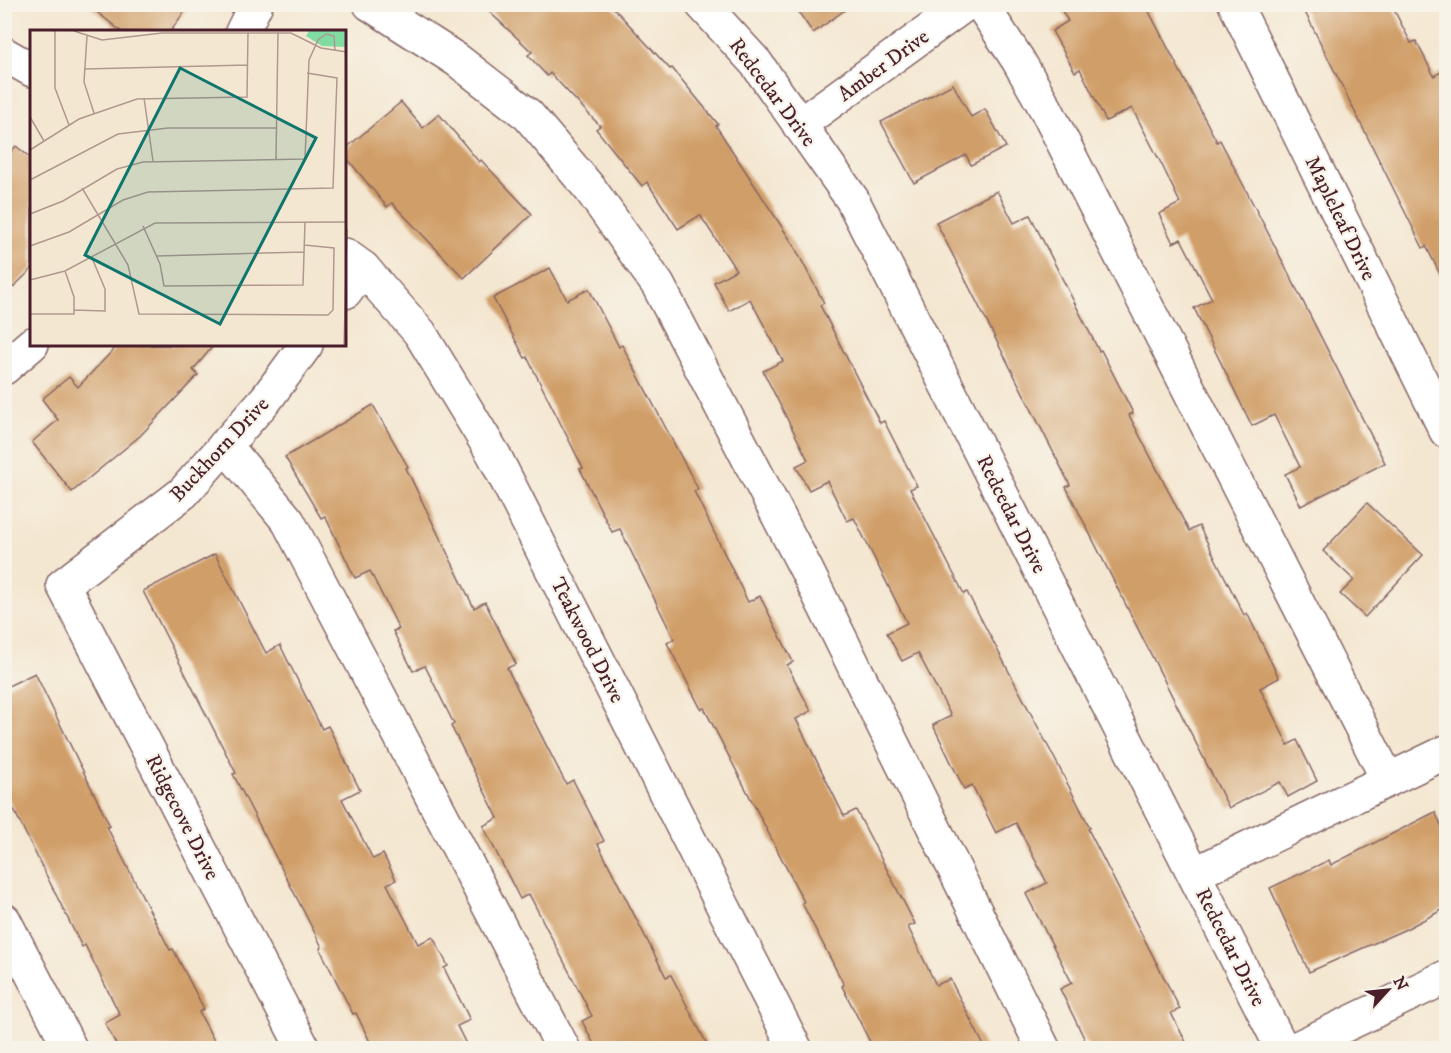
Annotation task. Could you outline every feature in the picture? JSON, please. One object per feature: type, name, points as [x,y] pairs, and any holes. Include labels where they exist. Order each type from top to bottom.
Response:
[{"type":"street","points":[[243,30],[256,4]]},
{"type":"street","points":[[370,4],[457,60],[528,115],[591,190],[658,285],[807,571],[1042,1048]]},
{"type":"street","name":"Redcedar Drive","points":[[702,4],[756,63],[852,199],[1282,1048]]},
{"type":"street","name":"Amber Drive","points":[[799,125],[966,4]]},
{"type":"street","points":[[981,4],[1018,60],[1046,109],[1388,780]]},
{"type":"street","name":"Mapleleaf Drive","points":[[1235,4],[1446,430]]},
{"type":"street","name":"Teakwood Drive","points":[[351,272],[420,333],[494,455],[795,1048]]},
{"type":"street","points":[[4,368],[30,346]]},
{"type":"street","name":"Buckhorn Drive","points":[[63,585],[183,493],[267,398],[305,346]]},
{"type":"street","points":[[225,445],[288,521],[563,1048]]},
{"type":"street","name":"Ridgecove Drive","points":[[63,585],[303,1048]]},
{"type":"street","points":[[1194,874],[1446,752]]},
{"type":"street","points":[[4,920],[69,1048]]},
{"type":"street","points":[[1297,1048],[1446,977]]},
{"type":"building","points":[[87,4],[190,4],[171,30],[120,30]]},
{"type":"building","points":[[481,4],[610,4],[670,69],[672,68],[718,124],[716,126],[793,244],[824,303],[820,305],[880,423],[884,421],[917,486],[910,489],[964,594],[967,592],[1058,765],[1180,1009],[1171,1013],[1189,1048],[1089,1048],[1060,989],[1072,983],[1026,894],[1047,883],[1016,823],[996,833],[972,785],[964,789],[933,725],[951,716],[918,653],[902,661],[887,633],[907,623],[854,518],[847,521],[827,481],[809,490],[796,466],[808,460],[763,371],[783,361],[750,299],[729,311],[714,282],[736,270],[700,215],[678,229],[647,182],[642,186],[596,129],[600,126],[550,73],[547,76],[528,55],[532,52]]},
{"type":"building","points":[[793,4],[853,4],[813,33]]},
{"type":"building","points":[[1058,4],[1145,4],[1217,142],[1220,140],[1385,463],[1301,506],[1285,474],[1300,467],[1274,415],[1252,426],[1194,308],[1212,299],[1181,239],[1173,243],[1159,214],[1180,203],[1164,169],[1132,108],[1106,121],[1080,69],[1075,72],[1052,31],[1068,21]]},
{"type":"building","points":[[1301,4],[1391,4],[1411,43],[1416,41],[1434,76],[1446,69],[1446,286],[1426,246],[1423,248]]},
{"type":"building","points":[[953,84],[971,117],[985,109],[1006,147],[971,165],[966,155],[914,183],[881,122]]},
{"type":"building","points":[[401,102],[423,128],[439,114],[479,162],[481,160],[532,214],[464,278],[392,203],[387,207],[346,157],[346,148]]},
{"type":"building","points":[[16,146],[30,157],[30,271],[4,296],[4,160]]},
{"type":"building","points":[[997,191],[1014,223],[1030,215],[1133,413],[1129,415],[1189,531],[1199,526],[1244,615],[1247,613],[1279,678],[1260,688],[1288,745],[1297,740],[1317,781],[1288,797],[1280,782],[1229,808],[1066,487],[1070,485],[936,222]]},
{"type":"building","points":[[550,268],[567,300],[589,289],[619,347],[622,345],[698,489],[694,491],[748,602],[760,596],[793,662],[787,665],[811,711],[796,719],[844,816],[856,810],[915,924],[908,927],[936,985],[950,979],[985,1048],[873,1048],[802,903],[804,902],[704,708],[701,709],[667,643],[674,639],[620,529],[612,532],[580,469],[583,468],[527,357],[525,358],[493,298]]},
{"type":"building","points":[[117,346],[213,346],[193,370],[198,375],[140,436],[72,492],[32,442],[58,420],[42,399],[69,377],[78,387]]},
{"type":"building","points":[[373,405],[408,467],[406,468],[474,608],[485,602],[516,664],[507,668],[566,784],[573,780],[604,841],[598,844],[666,977],[671,975],[709,1048],[596,1048],[582,1021],[592,1016],[529,894],[520,899],[483,826],[498,818],[451,726],[454,724],[425,666],[413,671],[393,631],[399,629],[370,571],[355,578],[325,516],[321,518],[285,457]]},
{"type":"building","points":[[1367,503],[1423,555],[1365,617],[1340,594],[1354,580],[1323,551]]},
{"type":"building","points":[[215,554],[266,653],[280,645],[322,729],[328,726],[360,790],[342,799],[373,859],[383,854],[396,880],[387,884],[418,944],[433,937],[448,966],[444,968],[470,1020],[457,1026],[468,1048],[373,1048],[356,1013],[353,1014],[320,949],[322,947],[233,774],[236,773],[143,591]]},
{"type":"building","points":[[35,673],[110,826],[107,827],[170,950],[173,949],[204,1009],[199,1012],[218,1048],[118,1048],[105,1023],[120,1015],[85,945],[82,947],[4,790],[4,688]]},
{"type":"building","points":[[1435,812],[1446,835],[1446,908],[1406,929],[1309,972],[1270,888],[1329,860],[1331,865]]}]
